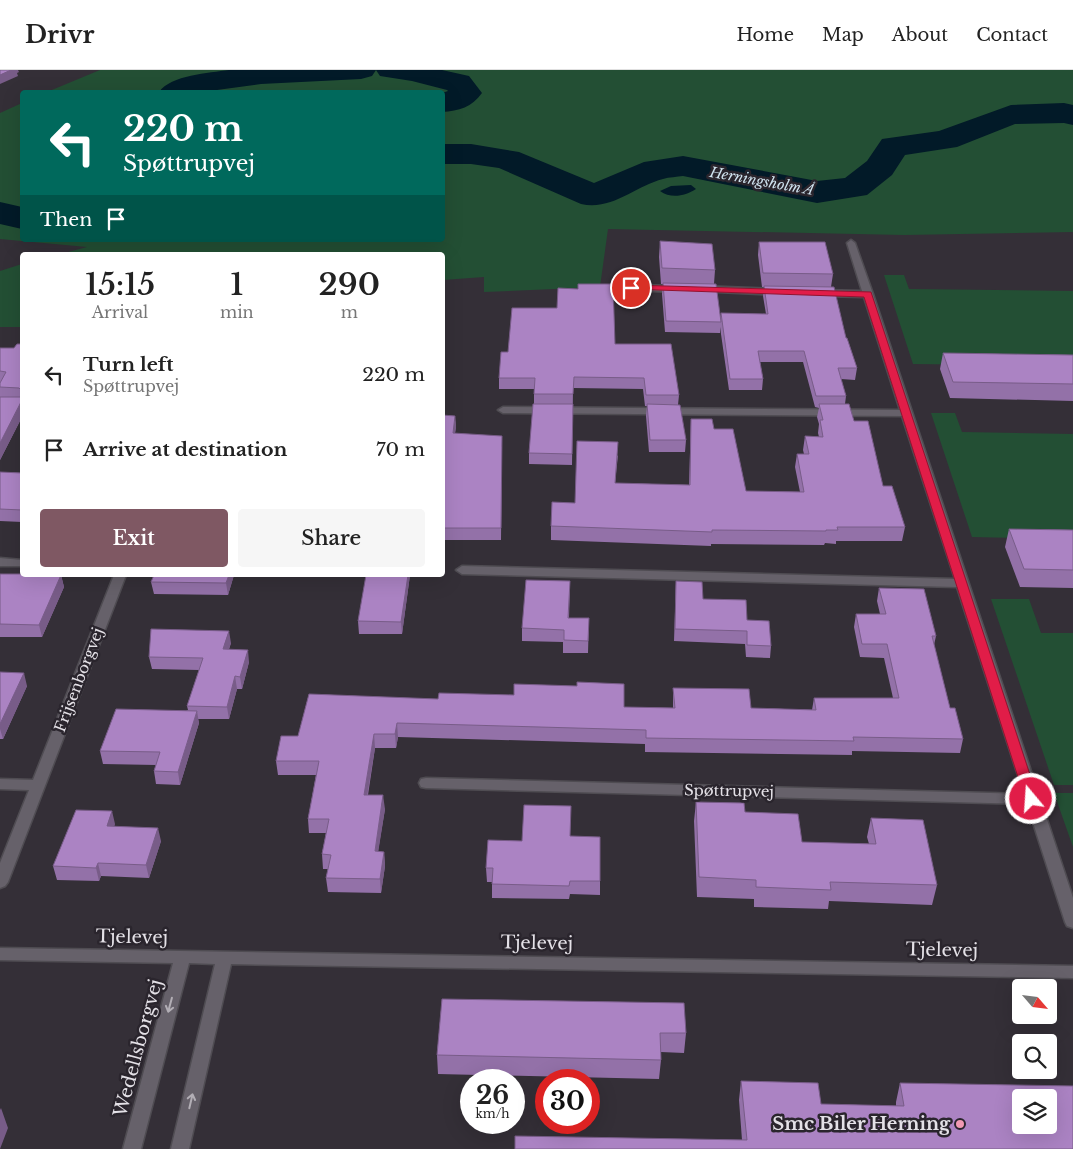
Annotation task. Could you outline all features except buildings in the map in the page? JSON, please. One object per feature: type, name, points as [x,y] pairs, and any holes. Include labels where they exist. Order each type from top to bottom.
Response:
[{"type":"street","points":[[851,243],[1031,799],[1073,922]]},
{"type":"street","points":[[631,288],[789,292]]},
{"type":"street","points":[[809,292],[868,294]]},
{"type":"street","points":[[503,410],[906,413]]},
{"type":"street","points":[[0,562],[20,563]]},
{"type":"street","points":[[462,570],[961,583]]},
{"type":"street","name":"Frijsenborgvej","points":[[0,882],[119,577]]},
{"type":"street","name":"Spøttrupvej","points":[[426,783],[1031,799]]},
{"type":"street","points":[[0,784],[38,784]]},
{"type":"street","name":"Tjelevej","points":[[0,954],[1073,972]]},
{"type":"street","name":"Wedellsborgvej","points":[[132,1149],[182,958]]},
{"type":"street","points":[[180,1149],[224,958]]},
{"type":"green space","points":[[100,70],[1073,70],[1073,232],[904,235],[608,229],[600,287],[484,292],[484,277],[445,280],[445,252],[68,252],[87,247],[33,242],[445,242],[445,90],[52,90]]},
{"type":"green space","points":[[20,104],[20,241],[0,239],[0,113]]},
{"type":"green space","points":[[20,265],[20,327],[0,327],[0,271]]},
{"type":"green space","points":[[884,275],[904,275],[909,289],[1073,291],[1073,366],[913,364]]},
{"type":"green space","points":[[931,413],[955,413],[962,432],[1073,434],[1073,539],[972,537]]},
{"type":"green space","points":[[991,599],[1029,599],[1041,633],[1073,633],[1073,785],[1054,785]]},
{"type":"green space","points":[[1054,793],[1073,793],[1073,847]]},
{"type":"water","points":[[691,185],[696,189],[683,195],[673,196],[660,191],[671,186]]},
{"type":"waterway","name":"Herningsholm Å","points":[[239,70],[261,75]]},
{"type":"waterway","name":"Herningsholm Å","points":[[180,90],[199,83],[261,75],[361,70]]},
{"type":"waterway","name":"Herningsholm Å","points":[[391,70],[412,72],[458,83],[466,93],[453,102],[445,103]]},
{"type":"waterway","name":"Herningsholm Å","points":[[445,154],[471,154],[507,159],[594,196],[656,169],[683,166],[817,192],[855,188],[880,168],[894,146],[945,140],[1011,115],[1064,113],[1073,115]]},
{"type":"waterway","name":"Herningsholm Å","points":[[0,213],[20,218]]},
{"type":"place","name":"Smc Biler Herning","points":[[960,1124]]},
{"type":"route","points":[[631,288],[868,294],[1031,799]]}]
